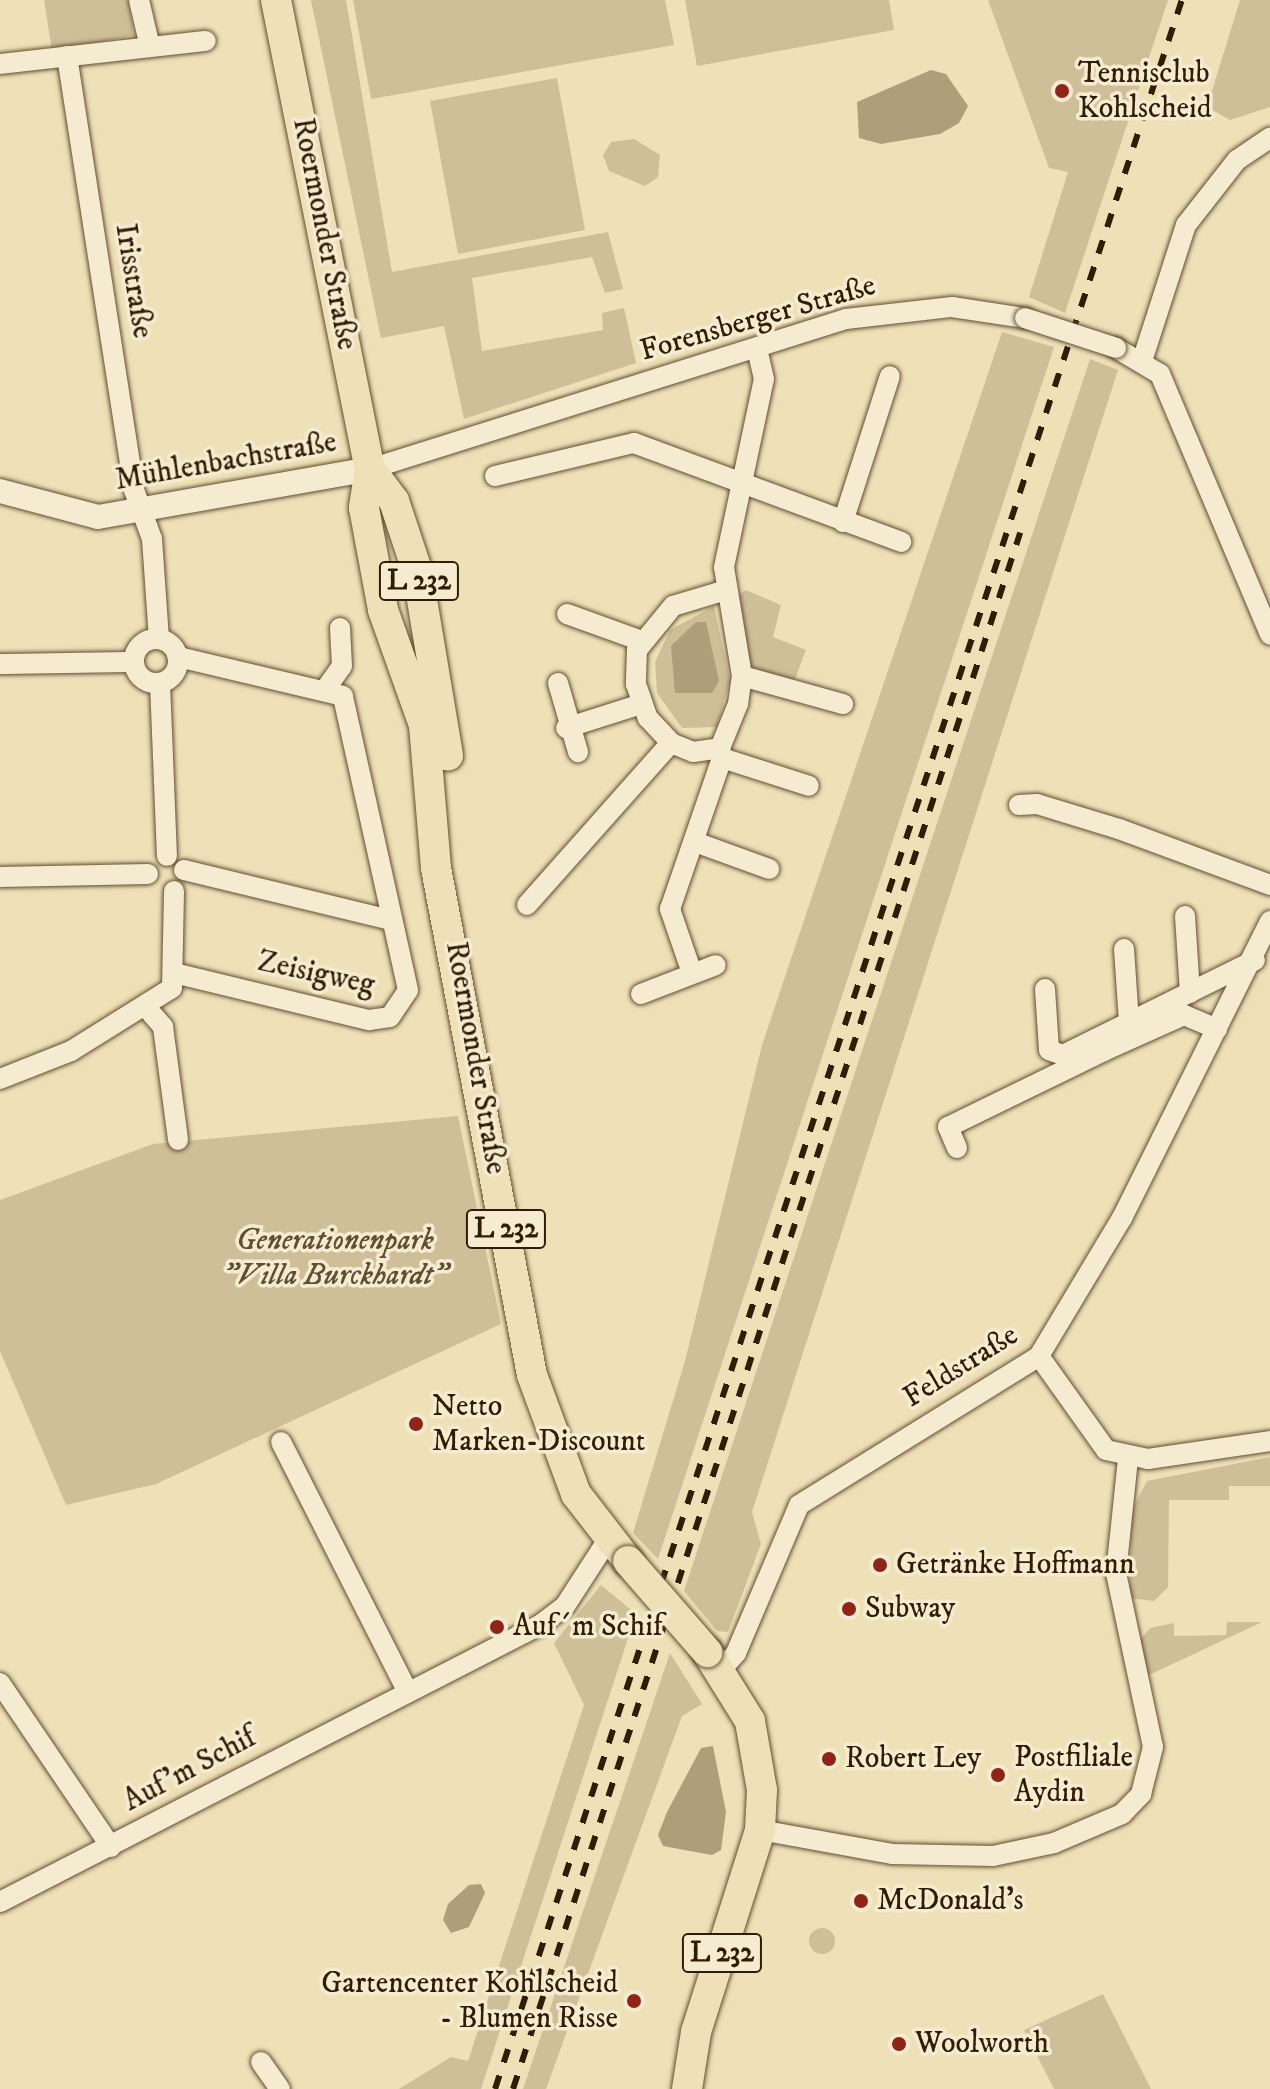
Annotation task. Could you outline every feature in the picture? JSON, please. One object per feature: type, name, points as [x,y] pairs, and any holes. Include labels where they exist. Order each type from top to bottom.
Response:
[{"type":"main road","name":"Roermonder Straße","points":[[276,0],[370,469],[364,508],[383,610],[424,725],[436,868],[448,905],[532,1375],[554,1450],[618,1549],[714,1662],[750,1721],[759,1754],[760,1830],[696,2032],[687,2089]]},
{"type":"main road","name":"Roermonder Straße","points":[[370,469],[400,514],[435,663],[448,757],[448,905]]},
{"type":"street","points":[[139,0],[150,47]]},
{"type":"street","points":[[0,64],[206,41]]},
{"type":"street","name":"Irisstraße","points":[[67,56],[143,514],[159,638]]},
{"type":"street","points":[[1270,138],[1237,160],[1186,225],[1143,358],[1174,404],[1270,635]]},
{"type":"street","name":"Forensberger Straße","points":[[370,469],[757,348],[903,309],[982,309],[1025,318],[1143,358]]},
{"type":"street","points":[[692,973],[670,909],[695,842],[742,676],[726,590],[726,542],[764,379],[757,348]]},
{"type":"street","points":[[843,522],[890,376]]},
{"type":"street","points":[[495,476],[634,443],[901,542]]},
{"type":"street","name":"Mühlenbachstraße","points":[[0,491],[83,516],[143,514],[370,469]]},
{"type":"street","points":[[726,590],[673,606],[639,640],[634,669],[641,704],[671,743],[693,752],[721,753],[809,786]]},
{"type":"street","points":[[567,614],[639,640]]},
{"type":"street","points":[[178,657],[175,672],[160,683],[144,680],[134,662],[138,648],[159,638],[178,657],[325,690],[342,666],[340,628]]},
{"type":"street","points":[[0,664],[134,662]]},
{"type":"street","points":[[742,676],[843,704]]},
{"type":"street","points":[[160,683],[167,856],[184,870],[390,920]]},
{"type":"street","points":[[558,683],[566,728],[578,752]]},
{"type":"street","name":"Zeisigweg","points":[[174,973],[369,1020],[390,1017],[408,990],[390,920],[347,708],[343,696],[325,690]]},
{"type":"street","points":[[566,728],[641,704]]},
{"type":"street","points":[[527,905],[671,743]]},
{"type":"street","points":[[1019,805],[1037,804],[1119,829],[1270,885]]},
{"type":"street","points":[[695,842],[769,869]]},
{"type":"street","points":[[0,877],[148,874],[167,856]]},
{"type":"street","points":[[0,1079],[71,1051],[172,988],[174,891],[184,870]]},
{"type":"street","points":[[148,874],[159,891],[174,891]]},
{"type":"street","points":[[1185,916],[1190,993]]},
{"type":"street","name":"Feldstraße","points":[[714,1662],[736,1653],[781,1539],[799,1505],[823,1487],[1039,1356],[1122,1218],[1255,960],[1270,921]]},
{"type":"street","points":[[1124,949],[1129,1023]]},
{"type":"street","points":[[1045,989],[1052,1056],[1129,1023],[1255,960]]},
{"type":"street","points":[[641,994],[716,965]]},
{"type":"street","points":[[145,1006],[163,1027],[178,1140]]},
{"type":"street","points":[[957,1148],[948,1127],[1104,1051],[1184,1015],[1217,1029]]},
{"type":"street","points":[[1039,1356],[1095,1438],[1128,1458],[1270,1441]]},
{"type":"street","points":[[281,1442],[408,1692]]},
{"type":"street","points":[[760,1830],[892,1854],[993,1856],[1054,1843],[1122,1814],[1141,1794],[1153,1747],[1116,1573],[1128,1458]]},
{"type":"street","name":"Auf'm Schif","points":[[0,1902],[408,1692],[565,1606],[618,1549]]},
{"type":"street","points":[[0,1683],[111,1847]]},
{"type":"street","points":[[261,2062],[280,2089]]},
{"type":"green space","points":[[44,0],[128,0],[134,35],[52,51]]},
{"type":"green space","points":[[311,0],[346,0],[392,272],[608,232],[623,289],[605,293],[592,257],[472,278],[482,351],[603,330],[602,313],[624,308],[636,363],[464,419],[444,326],[381,338]]},
{"type":"green space","points":[[353,0],[665,0],[674,45],[371,99]]},
{"type":"green space","points":[[685,0],[889,0],[894,30],[697,66]]},
{"type":"green space","points":[[988,0],[1168,0],[1065,313],[1029,297],[1068,172],[1049,168]]},
{"type":"green space","points":[[1240,0],[1270,0],[1270,107],[1230,120],[1207,107]]},
{"type":"green space","points":[[557,78],[585,230],[458,254],[430,101]]},
{"type":"green space","points":[[634,139],[660,155],[658,177],[645,186],[609,171],[603,155],[611,142]]},
{"type":"green space","points":[[1002,332],[1054,347],[658,1559],[633,1533],[685,1361],[762,1045]]},
{"type":"green space","points":[[1090,359],[1118,370],[752,1512],[761,1544],[728,1632],[717,1631],[684,1591]]},
{"type":"green space","points":[[746,590],[781,605],[773,637],[806,650],[793,684],[746,666],[734,597]]},
{"type":"green space","points":[[714,606],[730,680],[717,727],[682,728],[657,693],[655,662],[670,630]]},
{"type":"green space","name":"Generationenpark \"Villa Burckhardt\"","points":[[458,1116],[501,1324],[156,1484],[66,1505],[0,1351],[0,1200],[153,1144]]},
{"type":"green space","points":[[1270,1457],[1270,1486],[1229,1486],[1229,1500],[1169,1500],[1168,1587],[1154,1601],[1129,1598],[1132,1510],[1147,1481]]},
{"type":"green space","points":[[601,1585],[636,1614],[481,2089],[399,2089],[451,2057],[468,2061],[584,1705],[554,1643]]},
{"type":"green space","points":[[1227,1622],[1262,1622],[1147,1676],[1140,1640],[1150,1628],[1174,1623],[1174,1636],[1226,1635]]},
{"type":"green space","points":[[670,1653],[702,1704],[682,1716],[546,2089],[523,2089]]},
{"type":"green space","points":[[822,1928],[831,1932],[835,1941],[831,1950],[822,1954],[813,1950],[809,1941],[813,1932]]},
{"type":"green space","points":[[1103,1994],[1151,2089],[1054,2089],[1024,2030]]},
{"type":"shaded area","points":[[931,70],[946,74],[968,106],[959,123],[940,134],[881,144],[859,138],[857,102]]},
{"type":"shaded area","points":[[696,622],[706,622],[719,681],[712,693],[675,693],[671,646]]},
{"type":"shaded area","points":[[713,1746],[726,1812],[721,1850],[712,1855],[663,1846],[658,1835],[667,1812],[701,1748]]},
{"type":"shaded area","points":[[481,1884],[485,1893],[469,1927],[451,1933],[443,1920],[448,1904],[469,1885]]},
{"type":"railway","points":[[495,2089],[1182,0]]},
{"type":"railway","points":[[513,2089],[1020,533]]},
{"type":"place","name":"Tennisclub Kohlscheid","points":[[1062,91]]},
{"type":"place","name":"Netto Marken-Discount","points":[[416,1424]]},
{"type":"place","name":"Getränke Hoffmann","points":[[880,1565]]},
{"type":"place","name":"Subway","points":[[849,1609]]},
{"type":"place","name":"Auf´m Schif","points":[[497,1627]]},
{"type":"place","name":"Robert Ley","points":[[829,1759]]},
{"type":"place","name":"Postfiliale Aydin","points":[[998,1775]]},
{"type":"place","name":"McDonald's","points":[[861,1901]]},
{"type":"place","name":"Gartencenter Kohlscheid - Blumen Risse","points":[[634,2001]]},
{"type":"place","name":"Woolworth","points":[[899,2044]]}]
